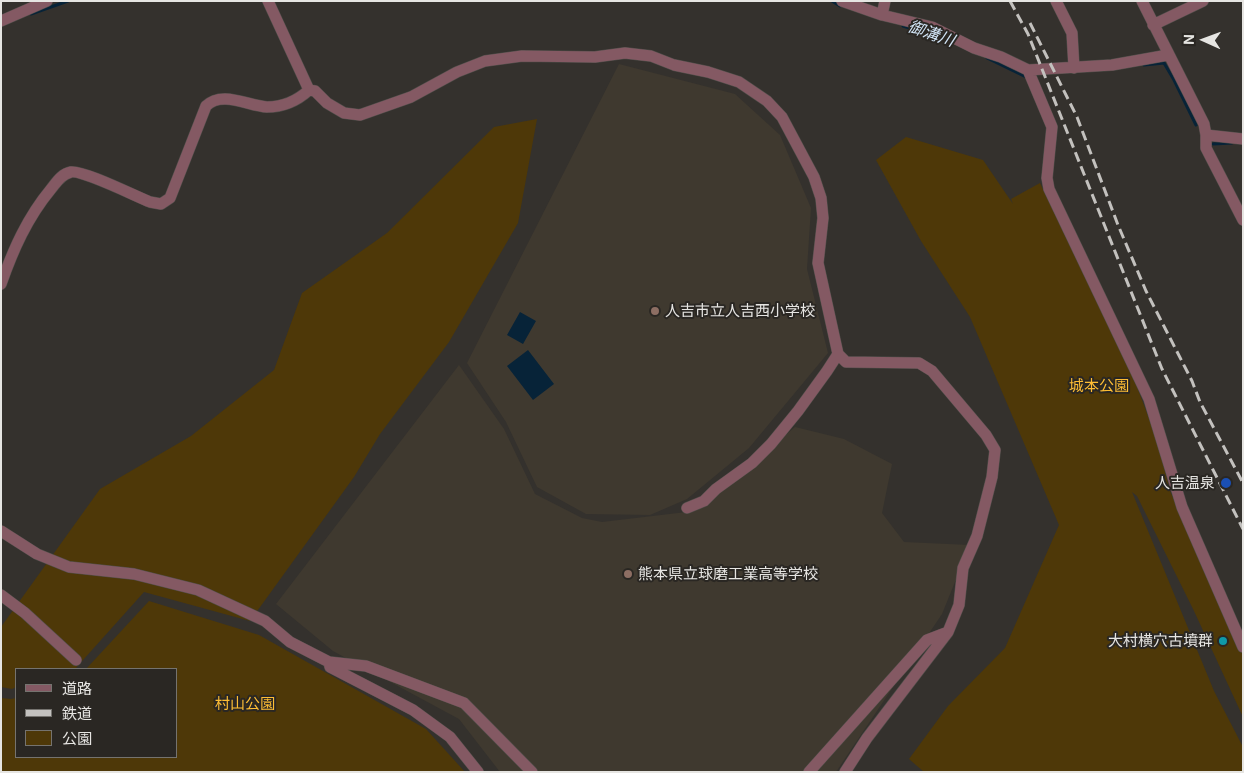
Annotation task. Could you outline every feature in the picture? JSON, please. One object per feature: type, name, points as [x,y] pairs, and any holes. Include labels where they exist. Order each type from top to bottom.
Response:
[{"type":"street","points":[[1,21],[47,1]]},
{"type":"street","points":[[268,1],[310,90],[344,113],[360,115],[411,97],[457,72],[485,61],[522,56],[595,57],[625,54],[651,56],[674,65],[708,72],[739,82],[767,101],[782,117],[814,178],[821,198],[823,218],[818,263],[838,354],[846,362],[919,363],[932,371],[986,435],[995,450],[992,477],[978,536],[964,568],[959,605],[948,632],[867,738],[845,772]]},
{"type":"street","points":[[842,1],[882,15],[932,28],[1028,70],[1112,65],[1168,55]]},
{"type":"street","points":[[882,15],[884,1]]},
{"type":"street","points":[[1056,1],[1072,33],[1074,68]]},
{"type":"street","points":[[1142,1],[1204,124],[1206,148],[1243,220]]},
{"type":"street","points":[[1153,25],[1203,1]]},
{"type":"street","points":[[1028,70],[1052,128],[1047,178],[1049,189],[1148,399],[1182,507],[1243,647]]},
{"type":"street","points":[[1,284],[21,233],[39,203],[62,176],[70,172],[84,175],[150,202],[161,204],[170,198],[206,106],[224,99],[267,107],[295,102],[310,90]]},
{"type":"street","points":[[1206,135],[1243,138]]},
{"type":"street","points":[[687,508],[704,501],[716,489],[752,463],[771,444],[798,412],[838,354]]},
{"type":"street","points":[[1,531],[37,554],[69,567],[134,574],[198,590],[265,621],[290,642],[329,662],[366,666],[464,703],[532,772]]},
{"type":"street","points":[[1,595],[25,613],[76,660]]},
{"type":"street","points":[[809,772],[927,640],[948,632]]},
{"type":"street","points":[[329,662],[330,667],[413,710],[450,736],[478,772]]},
{"type":"shaded area","name":"人吉市立人吉西小学校","points":[[619,64],[735,94],[780,135],[811,208],[807,269],[828,353],[749,448],[687,499],[650,515],[586,514],[537,487],[506,422],[467,363]]},
{"type":"shaded area","name":"熊本県立球磨工業高等学校","points":[[459,365],[504,429],[535,494],[582,518],[602,522],[695,511],[795,427],[844,439],[892,464],[882,513],[904,542],[970,545],[942,614],[836,772],[500,772],[459,719],[333,651],[276,604]]},
{"type":"green space","points":[[537,119],[518,223],[449,342],[380,434],[354,477],[250,621],[144,592],[76,668],[15,668],[15,688],[12,689],[1,687],[1,627],[100,489],[191,436],[274,370],[302,293],[387,233],[494,127]]},
{"type":"green space","name":"城本公園","points":[[906,137],[983,160],[1013,204],[1011,199],[1040,183],[1134,379],[1156,437],[1170,491],[1243,654],[1243,717],[1194,611],[1137,496],[1132,492],[1214,691],[1243,747],[1243,772],[924,772],[909,759],[948,706],[1005,648],[1059,525],[970,317],[921,241],[876,160]]},
{"type":"green space","name":"村山公園","points":[[149,601],[259,635],[426,729],[465,772],[1,772],[1,698],[15,698],[15,758],[178,758],[178,668],[87,668]]},
{"type":"water","points":[[520,312],[536,321],[523,344],[507,335]]},
{"type":"water","points":[[528,350],[554,384],[533,400],[507,366]]},
{"type":"waterway","name":"御溝川","points":[[31,14],[68,1]]},
{"type":"waterway","name":"御溝川","points":[[832,1],[840,6]]},
{"type":"waterway","name":"御溝川","points":[[903,26],[945,39]]},
{"type":"waterway","name":"御溝川","points":[[987,58],[1026,77]]},
{"type":"waterway","name":"御溝川","points":[[1144,65],[1164,63],[1196,125]]},
{"type":"waterway","name":"御溝川","points":[[1213,144],[1232,143]]},
{"type":"railway","points":[[1010,1],[1028,34],[1162,369],[1243,529]]},
{"type":"railway","points":[[1030,23],[1077,117],[1118,225],[1146,291],[1192,381],[1200,402],[1243,483]]},
{"type":"place","name":"人吉市立人吉西小学校","points":[[655,311]]},
{"type":"place","name":"人吉温泉","points":[[1226,483]]},
{"type":"place","name":"熊本県立球磨工業高等学校","points":[[628,574]]},
{"type":"place","name":"大村横穴古墳群","points":[[1223,641]]}]
